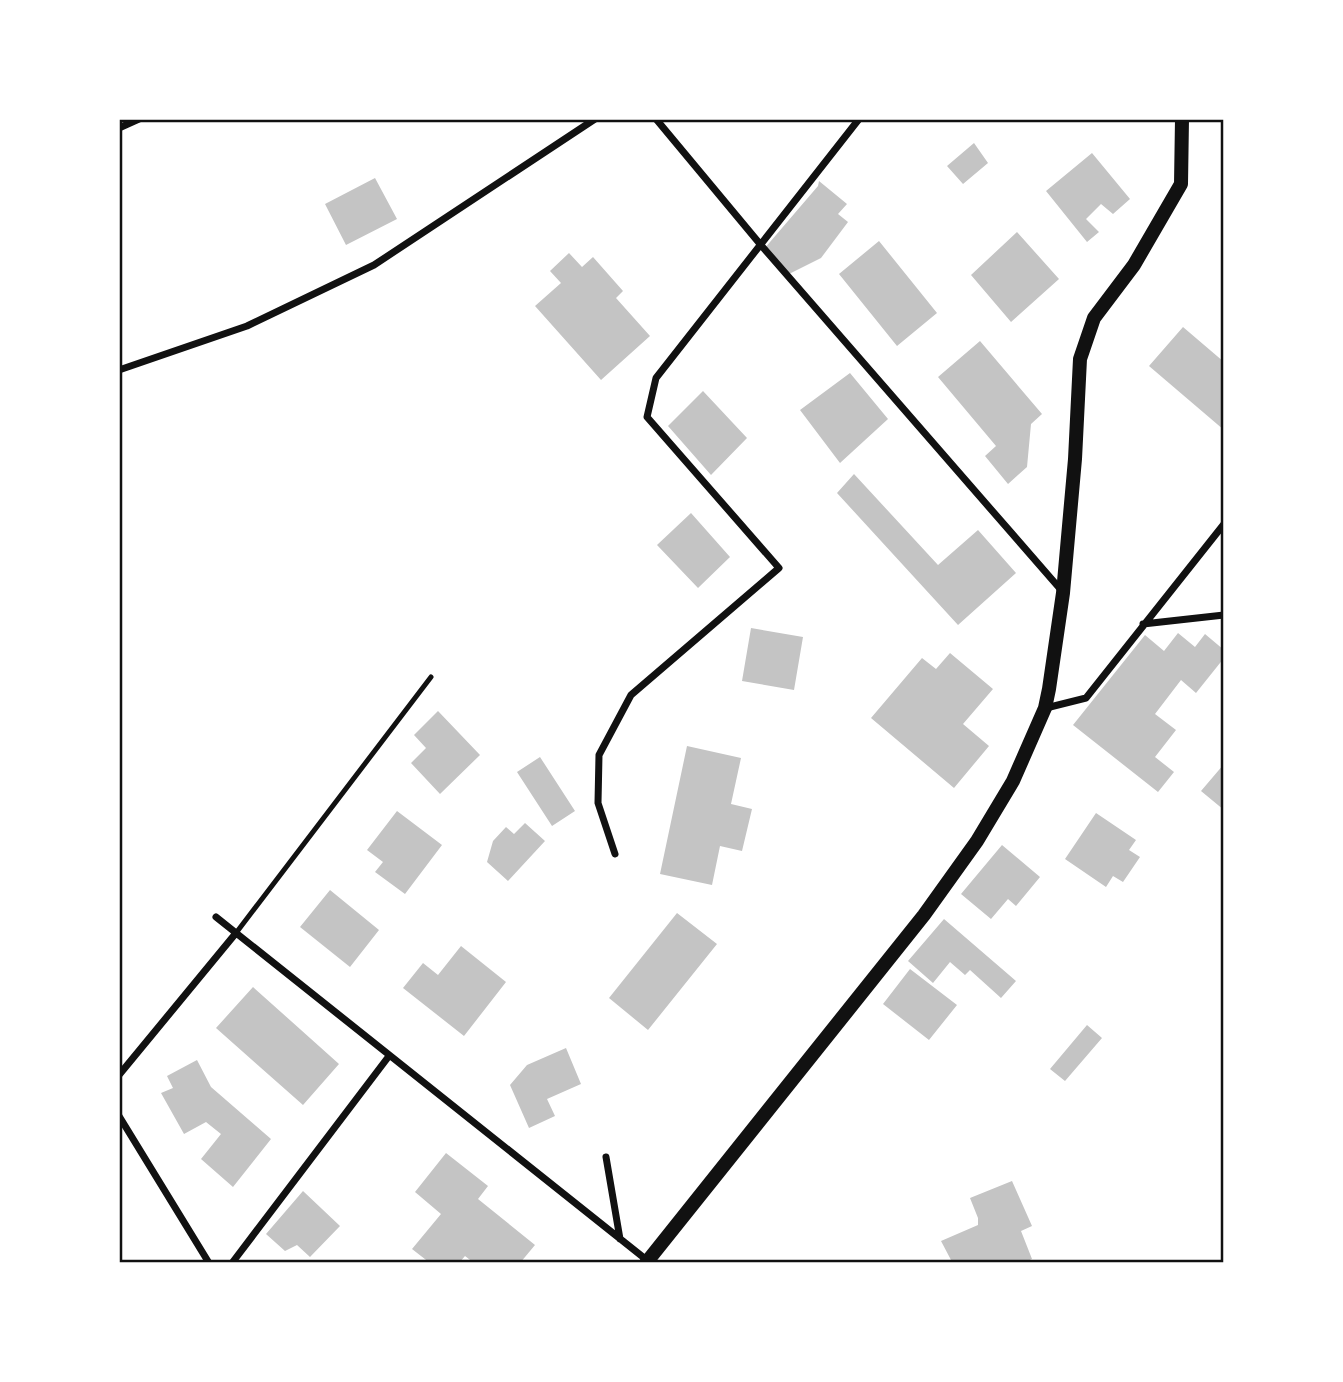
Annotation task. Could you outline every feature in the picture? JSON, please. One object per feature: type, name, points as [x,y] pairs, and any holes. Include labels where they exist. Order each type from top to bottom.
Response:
[{"type":"main road","points":[[649,1262],[924,915],[976,841],[1013,781],[1045,708],[1063,593],[1075,459],[1080,359],[1094,318],[1134,265],[1181,184],[1182,119]]},
{"type":"street","points":[[119,128],[139,119]]},
{"type":"street","points":[[119,370],[247,326],[374,265],[595,119]]},
{"type":"street","points":[[656,119],[760,244],[1063,593]]},
{"type":"street","points":[[615,854],[598,803],[599,755],[631,695],[779,568],[646,417],[656,377],[859,119]]},
{"type":"street","points":[[1045,708],[1086,698],[1224,524]]},
{"type":"street","points":[[1143,624],[1224,615]]},
{"type":"street","points":[[216,917],[649,1262]]},
{"type":"street","points":[[119,1075],[236,933]]},
{"type":"street","points":[[232,1263],[389,1056]]},
{"type":"street","points":[[119,1116],[209,1263]]},
{"type":"street","points":[[606,1157],[620,1240]]},
{"type":"lane","points":[[236,933],[431,677]]},
{"type":"building","points":[[974,143],[988,163],[963,184],[947,166]]},
{"type":"building","points":[[1092,153],[1130,199],[1113,214],[1101,204],[1086,219],[1099,232],[1087,242],[1046,191]]},
{"type":"building","points":[[375,178],[397,219],[346,245],[325,204]]},
{"type":"building","points":[[819,181],[847,204],[838,214],[848,222],[821,258],[787,275],[764,249],[818,186]]},
{"type":"building","points":[[1017,232],[1059,279],[1011,322],[971,275]]},
{"type":"building","points":[[879,241],[937,313],[897,346],[839,274]]},
{"type":"building","points":[[569,253],[582,267],[593,257],[623,291],[616,298],[650,336],[601,380],[535,306],[561,283],[550,271]]},
{"type":"building","points":[[1183,327],[1224,362],[1224,430],[1149,366]]},
{"type":"building","points":[[980,341],[1042,414],[1031,424],[1027,467],[1008,484],[985,456],[996,446],[938,377]]},
{"type":"building","points":[[850,373],[888,419],[840,463],[800,410]]},
{"type":"building","points":[[703,391],[747,438],[711,475],[668,426]]},
{"type":"building","points":[[854,474],[938,565],[978,530],[1016,573],[958,625],[837,493]]},
{"type":"building","points":[[691,513],[730,557],[698,588],[657,545]]},
{"type":"building","points":[[751,628],[803,637],[794,690],[742,681]]},
{"type":"building","points":[[1178,633],[1195,647],[1205,634],[1224,650],[1224,658],[1196,693],[1181,680],[1155,714],[1176,730],[1155,757],[1174,772],[1158,792],[1073,725],[1145,635],[1164,651]]},
{"type":"building","points":[[950,653],[993,689],[963,724],[989,746],[954,788],[871,718],[922,658],[936,669]]},
{"type":"building","points":[[438,711],[480,755],[440,794],[411,763],[426,748],[414,735]]},
{"type":"building","points":[[687,746],[741,758],[731,804],[752,809],[742,851],[720,846],[712,885],[660,874]]},
{"type":"building","points":[[540,757],[575,811],[552,826],[517,772]]},
{"type":"building","points":[[1224,764],[1224,810],[1201,791]]},
{"type":"building","points":[[397,811],[442,845],[405,894],[375,872],[383,862],[367,850]]},
{"type":"building","points":[[1096,813],[1136,840],[1129,850],[1140,857],[1123,882],[1113,876],[1106,887],[1065,859]]},
{"type":"building","points":[[525,823],[545,841],[508,881],[487,862],[493,841],[506,827],[514,834]]},
{"type":"building","points":[[1002,845],[1040,877],[1016,906],[1008,899],[991,919],[961,894]]},
{"type":"building","points":[[330,890],[379,930],[350,967],[300,927]]},
{"type":"building","points":[[677,913],[717,944],[648,1030],[609,998]]},
{"type":"building","points":[[944,919],[1016,981],[1001,998],[970,970],[965,975],[950,962],[933,983],[908,961]]},
{"type":"building","points":[[461,946],[506,982],[464,1036],[403,988],[423,963],[438,975]]},
{"type":"building","points":[[910,969],[957,1005],[929,1040],[883,1004]]},
{"type":"building","points":[[253,987],[339,1064],[303,1105],[216,1028]]},
{"type":"building","points":[[1087,1025],[1102,1038],[1065,1081],[1050,1069]]},
{"type":"building","points":[[566,1048],[581,1084],[547,1099],[555,1116],[529,1128],[510,1085],[527,1065]]},
{"type":"building","points":[[197,1060],[211,1087],[271,1139],[233,1187],[201,1159],[221,1134],[206,1122],[184,1134],[161,1093],[173,1088],[167,1076]]},
{"type":"building","points":[[446,1153],[488,1186],[478,1199],[535,1245],[520,1263],[474,1263],[465,1256],[459,1263],[430,1263],[412,1249],[441,1214],[415,1192]]},
{"type":"building","points":[[1012,1181],[1032,1226],[1021,1231],[1032,1259],[1023,1263],[955,1263],[941,1241],[978,1225],[970,1198]]},
{"type":"building","points":[[303,1191],[340,1226],[310,1257],[297,1245],[285,1251],[266,1234]]}]
